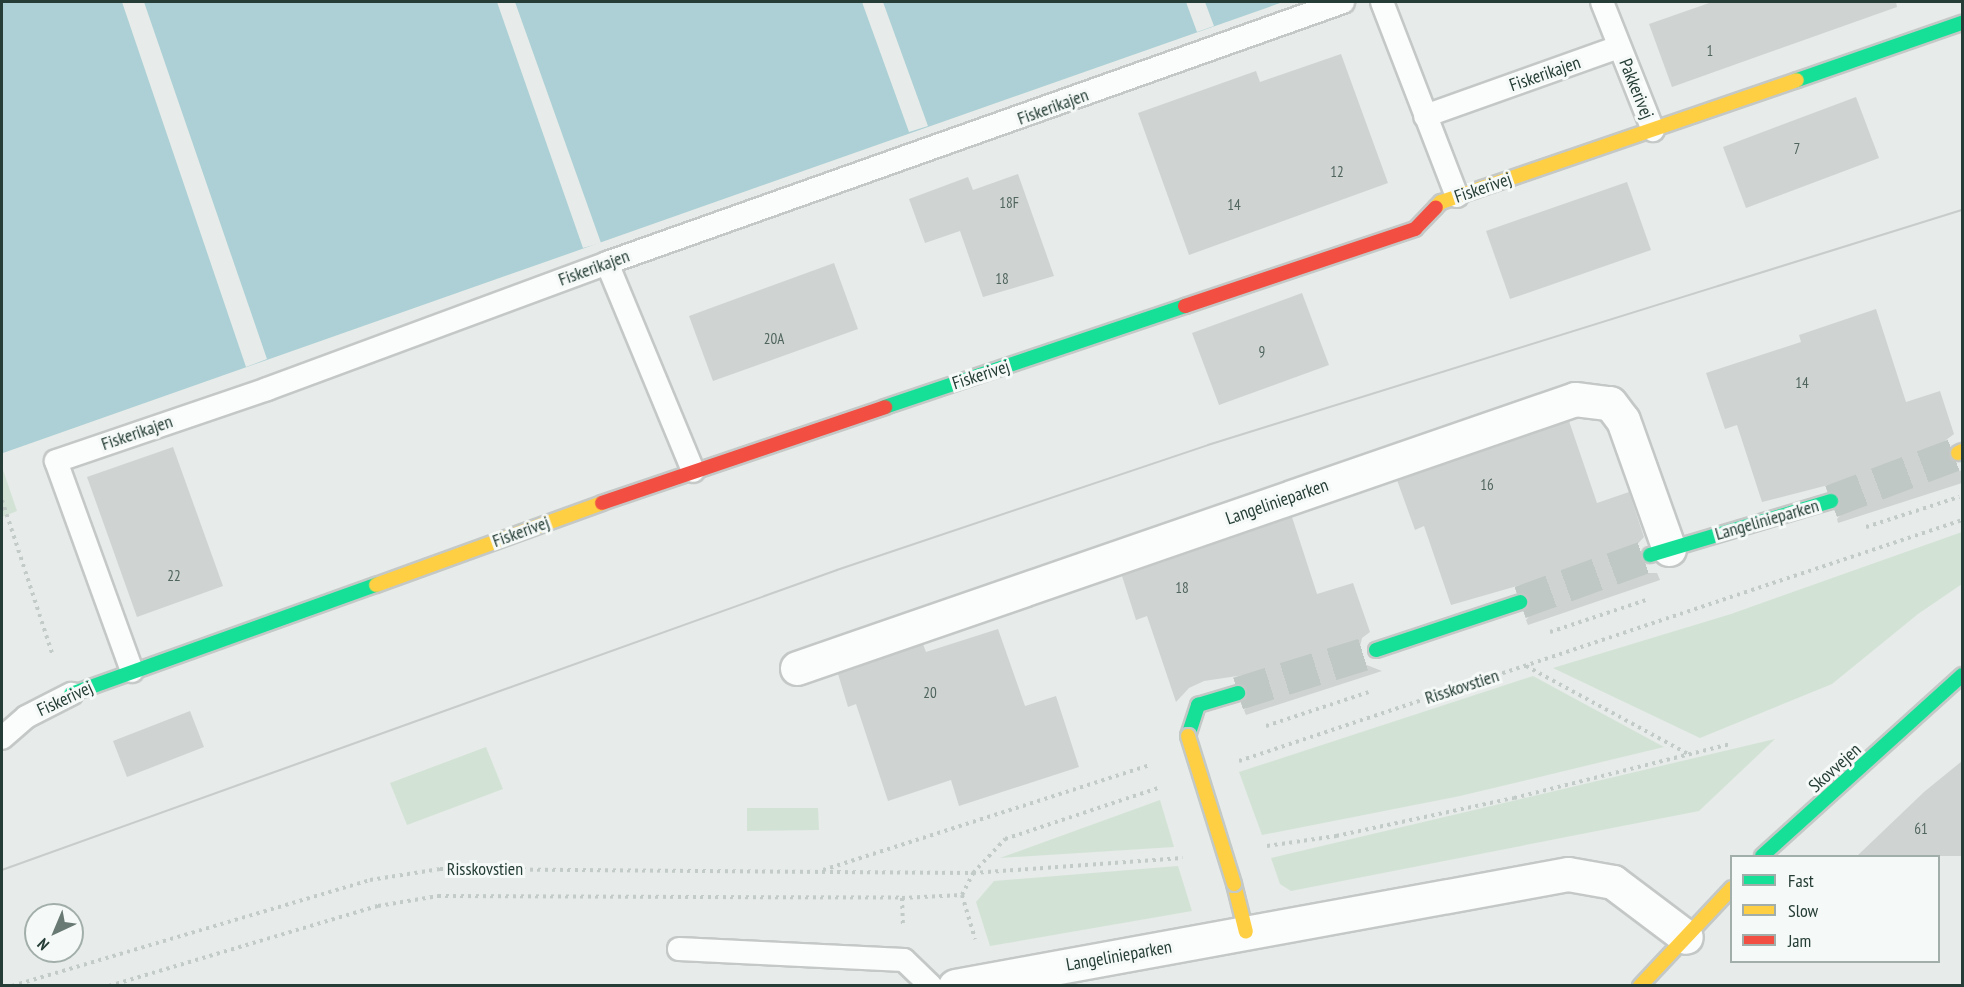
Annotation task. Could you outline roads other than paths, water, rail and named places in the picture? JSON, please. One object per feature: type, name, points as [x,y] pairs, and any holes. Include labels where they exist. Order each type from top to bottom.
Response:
[{"type":"street","name":"Fiskerivej","points":[[69,695],[693,471],[1415,229],[1441,202],[1962,23]]},
{"type":"street","name":"Langelinieparken","points":[[797,668],[1575,399],[1610,403],[1623,420],[1659,552],[1831,501]]},
{"type":"street","points":[[1376,650],[1520,602]]},
{"type":"street","name":"Skovvejen","points":[[1763,855],[1932,706],[1962,675]]},
{"type":"street","name":"Skovvejen","points":[[1932,706],[1962,689]]},
{"type":"street","points":[[1238,693],[1212,698],[1198,705],[1188,736],[1234,884],[1246,932]]},
{"type":"street","name":"Langelinieparken","points":[[955,986],[1568,874],[1613,882],[1686,937]]},
{"type":"street","points":[[1640,986],[1730,889]]},
{"type":"lane","name":"Fiskerikajen","points":[[132,671],[56,461],[267,389],[607,263],[1343,2]]},
{"type":"lane","points":[[1382,2],[1457,196]]},
{"type":"lane","points":[[1607,3],[1619,47]]},
{"type":"lane","name":"Fiskerikajen","points":[[1425,116],[1619,47]]},
{"type":"lane","name":"Pakkerivej","points":[[1619,47],[1653,130]]},
{"type":"lane","points":[[607,263],[693,471]]},
{"type":"lane","name":"Fiskerivej","points":[[2,738],[26,717],[69,695]]},
{"type":"lane","points":[[680,949],[904,960],[931,986]]},
{"type":"water","points":[[2,2],[1283,2],[3,453]]},
{"type":"tunnel","points":[[1831,501],[1958,453]]},
{"type":"tunnel","points":[[1520,602],[1650,555]]},
{"type":"tunnel","points":[[1238,693],[1376,650]]},
{"type":"tram line","points":[[2,870],[837,570],[1208,445],[1962,210]]}]
